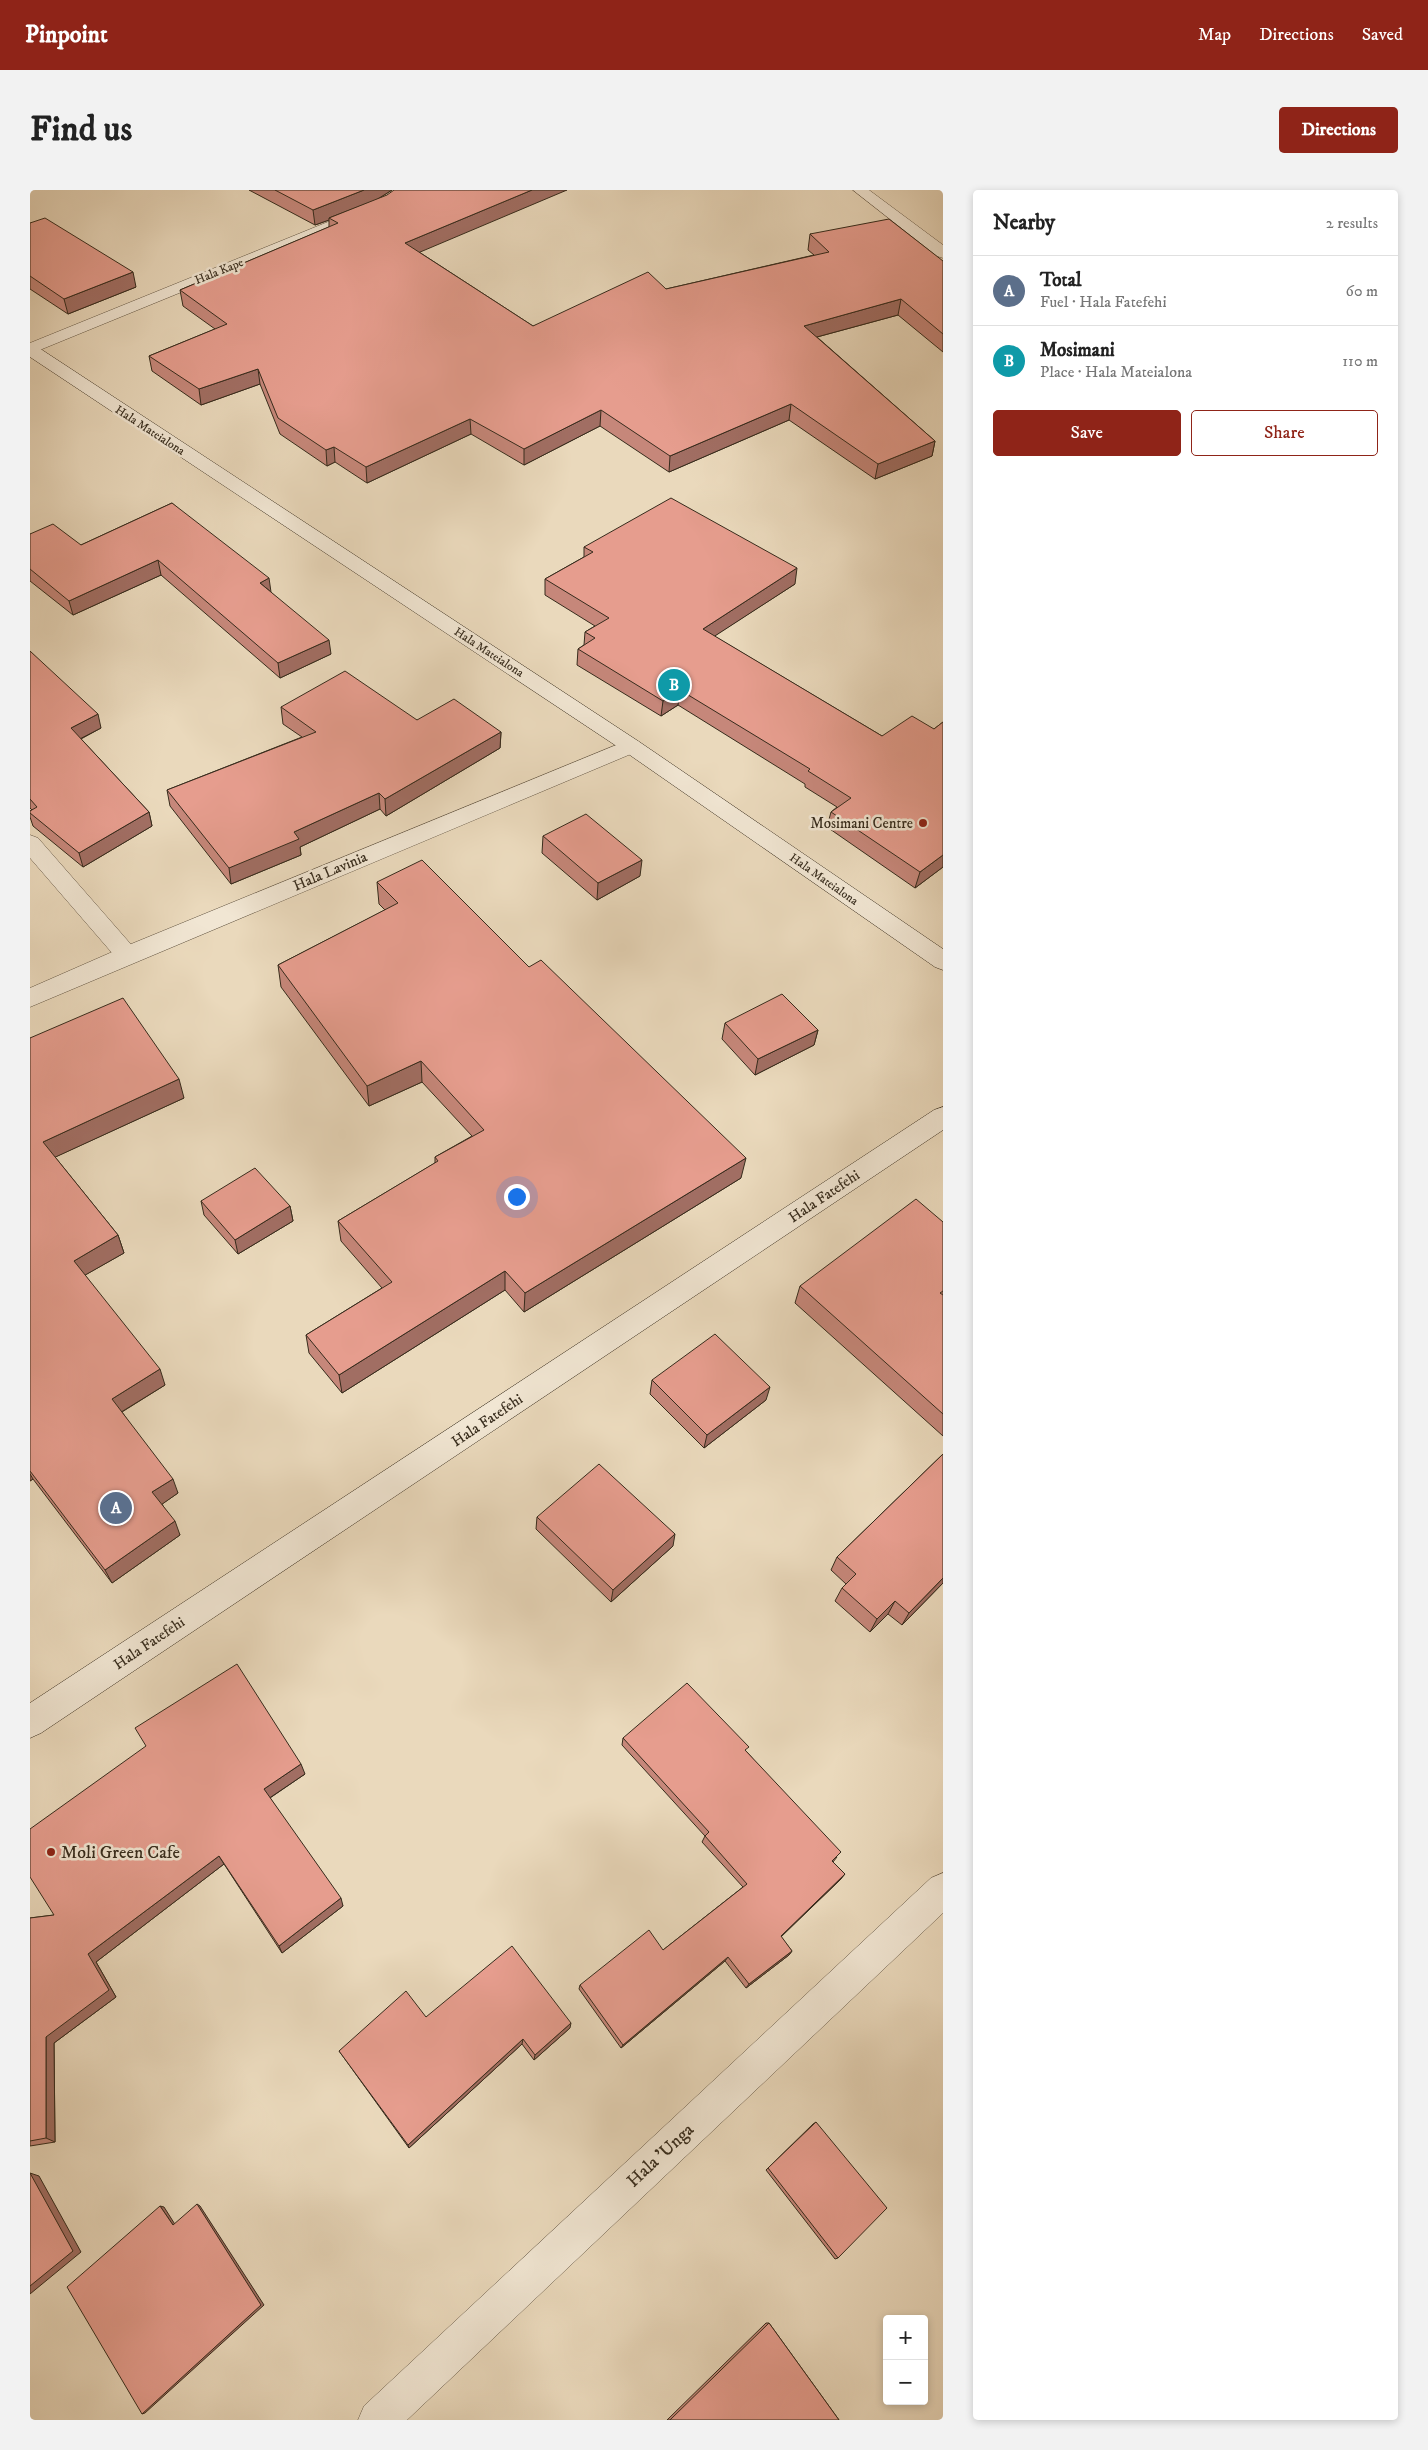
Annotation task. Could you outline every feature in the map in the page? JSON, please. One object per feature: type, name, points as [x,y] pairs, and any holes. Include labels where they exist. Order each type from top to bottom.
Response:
[{"type":"main road","name":"Hala Kape","points":[[30,350],[382,205],[407,190]]},
{"type":"main road","points":[[860,190],[943,253]]},
{"type":"main road","name":"Hala Mateialona","points":[[30,350],[631,746],[943,961]]},
{"type":"main road","name":"Hala Lavinia","points":[[30,998],[127,955],[631,746]]},
{"type":"main road","points":[[30,843],[127,955]]},
{"type":"main road","name":"Hala Fatefehi","points":[[30,1722],[943,1117]]},
{"type":"main road","name":"Hala 'Unga","points":[[378,2420],[943,1890]]},
{"type":"building","points":[[275,190],[364,190],[313,210]]},
{"type":"building","points":[[394,190],[532,190],[405,243],[533,326],[648,272],[666,289],[829,252],[810,234],[889,219],[943,261],[943,334],[901,299],[804,326],[935,441],[878,464],[791,404],[670,456],[601,410],[524,449],[470,419],[366,467],[334,447],[326,450],[278,418],[258,369],[199,389],[149,356],[227,324],[180,290],[338,223],[329,218],[387,195]]},
{"type":"building","points":[[45,218],[133,272],[64,299],[30,276],[30,223]]},
{"type":"building","points":[[671,498],[797,568],[703,629],[882,736],[912,716],[934,729],[943,722],[943,855],[920,872],[831,812],[851,798],[808,771],[810,769],[680,690],[663,701],[578,649],[595,638],[585,632],[609,618],[545,579],[593,552],[584,547]]},
{"type":"building","points":[[172,503],[269,578],[260,583],[329,640],[278,663],[158,560],[69,601],[30,569],[30,534],[53,524],[81,545]]},
{"type":"building","points":[[30,651],[98,714],[71,728],[149,812],[79,853],[30,813],[30,811],[37,807],[30,799]]},
{"type":"building","points":[[345,671],[417,720],[454,699],[501,732],[385,799],[379,793],[294,832],[299,839],[229,868],[167,790],[316,732],[281,707]]},
{"type":"building","points":[[586,814],[642,860],[598,883],[543,836]]},
{"type":"building","points":[[422,860],[529,967],[541,960],[746,1158],[525,1293],[505,1271],[339,1375],[306,1335],[392,1282],[338,1221],[438,1161],[435,1157],[484,1130],[421,1061],[367,1086],[278,965],[398,903],[377,882]]},
{"type":"building","points":[[782,994],[818,1030],[758,1059],[725,1023]]},
{"type":"building","points":[[123,998],[179,1079],[43,1142],[118,1235],[74,1261],[160,1369],[112,1399],[173,1479],[152,1492],[175,1521],[105,1570],[30,1471],[30,1038]]},
{"type":"building","points":[[255,1168],[290,1206],[235,1240],[201,1201]]},
{"type":"building","points":[[916,1199],[943,1222],[943,1291],[940,1293],[943,1295],[943,1414],[800,1286]]},
{"type":"building","points":[[715,1334],[770,1387],[707,1435],[652,1380]]},
{"type":"building","points":[[943,1454],[943,1578],[909,1613],[895,1601],[877,1619],[842,1588],[856,1574],[837,1557]]},
{"type":"building","points":[[599,1464],[675,1534],[613,1590],[537,1517]]},
{"type":"building","points":[[237,1664],[301,1764],[264,1789],[341,1898],[279,1946],[219,1856],[88,1954],[109,1990],[46,2037],[46,2138],[30,2141],[30,1918],[54,1915],[30,1877],[30,1829],[146,1746],[135,1728]]},
{"type":"building","points":[[687,1683],[749,1747],[745,1750],[841,1852],[832,1861],[845,1874],[781,1936],[792,1951],[749,1984],[728,1957],[623,2045],[580,1985],[649,1930],[663,1950],[747,1884],[705,1836],[709,1832],[623,1738]]},
{"type":"building","points":[[512,1946],[571,2023],[535,2055],[523,2039],[408,2145],[339,2051],[406,1991],[426,2017]]},
{"type":"building","points":[[816,2122],[887,2208],[838,2258],[768,2168]]},
{"type":"building","points":[[30,2173],[73,2251],[30,2286]]},
{"type":"building","points":[[197,2204],[261,2305],[142,2414],[67,2287],[160,2206],[173,2225]]},
{"type":"building","points":[[769,2323],[839,2420],[670,2420]]},
{"type":"place","name":"Mosimani","points":[[674,685]]},
{"type":"place","name":"Mosimani Centre","points":[[923,823]]},
{"type":"place","name":"Total","points":[[116,1508]]},
{"type":"place","name":"Moli Green Cafe","points":[[51,1852]]}]
